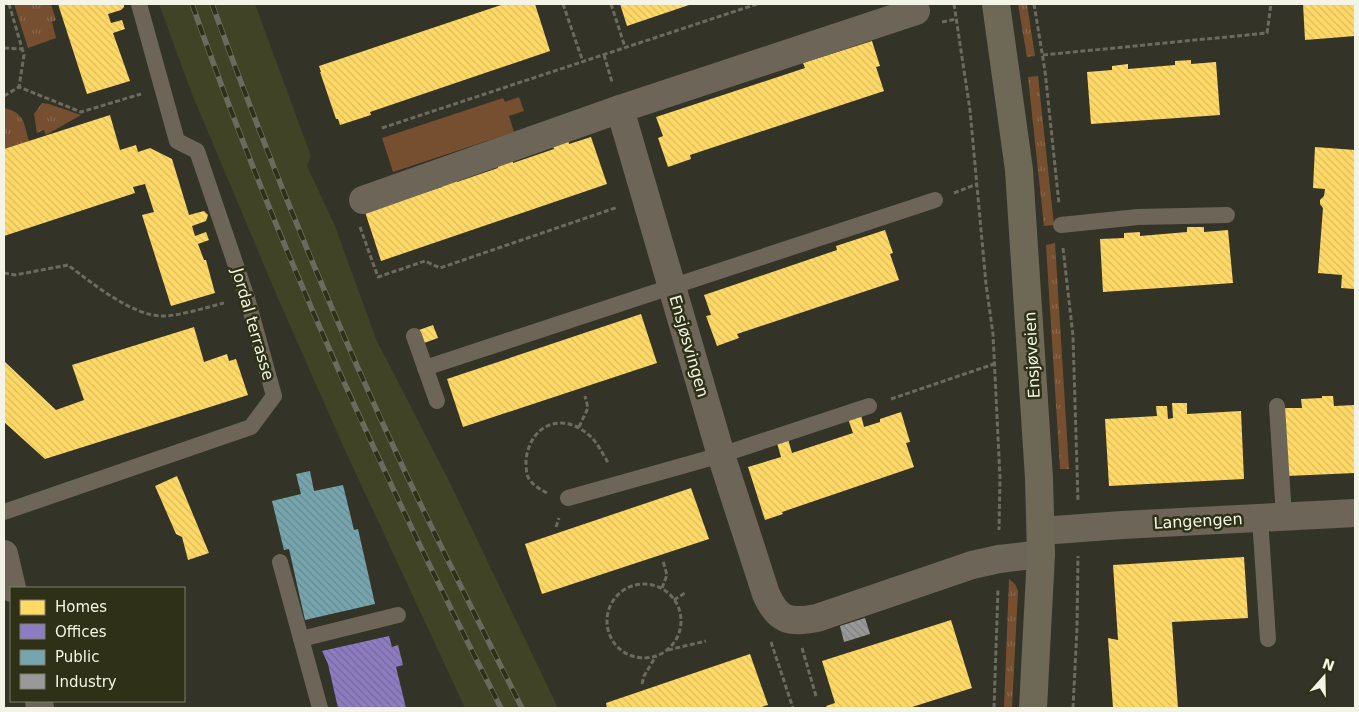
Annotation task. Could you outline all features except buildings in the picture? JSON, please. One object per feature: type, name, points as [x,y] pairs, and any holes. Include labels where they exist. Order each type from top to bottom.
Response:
[{"type":"main road","name":"Ensjøveien","points":[[996,4],[1019,170],[1031,339],[1041,542],[1033,708]]},
{"type":"street","points":[[361,212],[620,109],[916,11]]},
{"type":"street","name":"Ensjøsvingen","points":[[620,109],[721,455],[766,594],[771,606],[780,616],[798,620]]},
{"type":"street","name":"Langengen","points":[[1041,542],[1272,517],[1355,513]]},
{"type":"street","points":[[798,620],[817,618],[972,565],[999,559],[1041,542]]},
{"type":"street","points":[[4,554],[12,587]]},
{"type":"lane","name":"Jordal terrasse","points":[[4,512],[251,427],[274,396],[247,298],[197,151],[177,141],[139,4]]},
{"type":"lane","points":[[426,368],[935,200]]},
{"type":"lane","points":[[1061,225],[1138,218],[1227,215]]},
{"type":"lane","points":[[414,336],[437,401]]},
{"type":"lane","points":[[568,498],[721,455],[869,406]]},
{"type":"lane","points":[[1268,639],[1277,406]]},
{"type":"lane","points":[[280,562],[320,708]]},
{"type":"lane","points":[[300,639],[398,615]]},
{"type":"path","points":[[8,4],[24,55],[19,87]]},
{"type":"path","points":[[563,4],[583,62]]},
{"type":"path","points":[[611,4],[626,47]]},
{"type":"path","points":[[382,128],[756,4]]},
{"type":"path","points":[[954,4],[970,110],[986,284],[993,334],[1000,478],[999,536]]},
{"type":"path","points":[[1043,55],[1267,33],[1271,4]]},
{"type":"path","points":[[4,48],[22,49]]},
{"type":"path","points":[[19,87],[81,112],[163,87]]},
{"type":"path","points":[[4,96],[19,87]]},
{"type":"path","points":[[361,212],[378,277],[425,261],[440,268],[619,206],[616,198]]},
{"type":"path","points":[[4,273],[16,275],[68,265],[106,294],[148,314],[164,316],[247,298]]},
{"type":"path","points":[[869,406],[994,364]]},
{"type":"path","points":[[579,427],[588,408],[586,396]]},
{"type":"path","points":[[568,498],[548,493],[535,486],[528,477],[527,451],[533,438],[541,430],[548,425],[561,422],[579,427],[591,437],[610,467]]},
{"type":"path","points":[[1078,479],[1078,506]]},
{"type":"path","points":[[1073,708],[1078,548]]},
{"type":"path","points":[[662,588],[667,575],[663,561]]},
{"type":"path","points":[[994,708],[998,583]]},
{"type":"path","points":[[667,650],[675,642],[680,630],[681,618],[678,606],[672,596],[662,588],[650,585],[626,589],[617,596],[610,607],[607,618],[608,631],[613,642],[622,651],[638,657],[656,656],[667,650],[706,641]]},
{"type":"path","points":[[674,600],[685,593]]},
{"type":"path","points":[[798,620],[800,641],[816,696]]},
{"type":"path","points":[[770,639],[793,708]]},
{"type":"path","points":[[642,684],[644,676],[656,656]]},
{"type":"shaded area","points":[[159,4],[255,4],[311,156],[307,166],[335,226],[376,339],[449,481],[558,708],[465,708],[344,448],[277,296],[192,94]]},
{"type":"green space","points":[[14,4],[51,4],[56,20],[52,22],[56,38],[28,48]]},
{"type":"green space","points":[[1018,4],[1027,4],[1035,56],[1027,57]]},
{"type":"green space","points":[[1038,76],[1054,225],[1044,226],[1028,77]]},
{"type":"green space","points":[[519,97],[524,111],[509,116],[514,132],[393,172],[382,138],[503,98],[505,102]]},
{"type":"green space","points":[[42,103],[81,115],[46,135],[44,130],[37,133],[34,114]]},
{"type":"green space","points":[[4,108],[20,116],[29,141],[4,149]]},
{"type":"green space","points":[[1055,243],[1069,469],[1060,469],[1046,245]]},
{"type":"green space","points":[[1009,579],[1015,584],[1018,591],[1012,708],[1004,708]]},
{"type":"railway","points":[[192,4],[260,184],[334,361],[415,536],[501,708]]},
{"type":"railway","points":[[212,4],[280,183],[354,360],[421,505],[522,708]]}]
